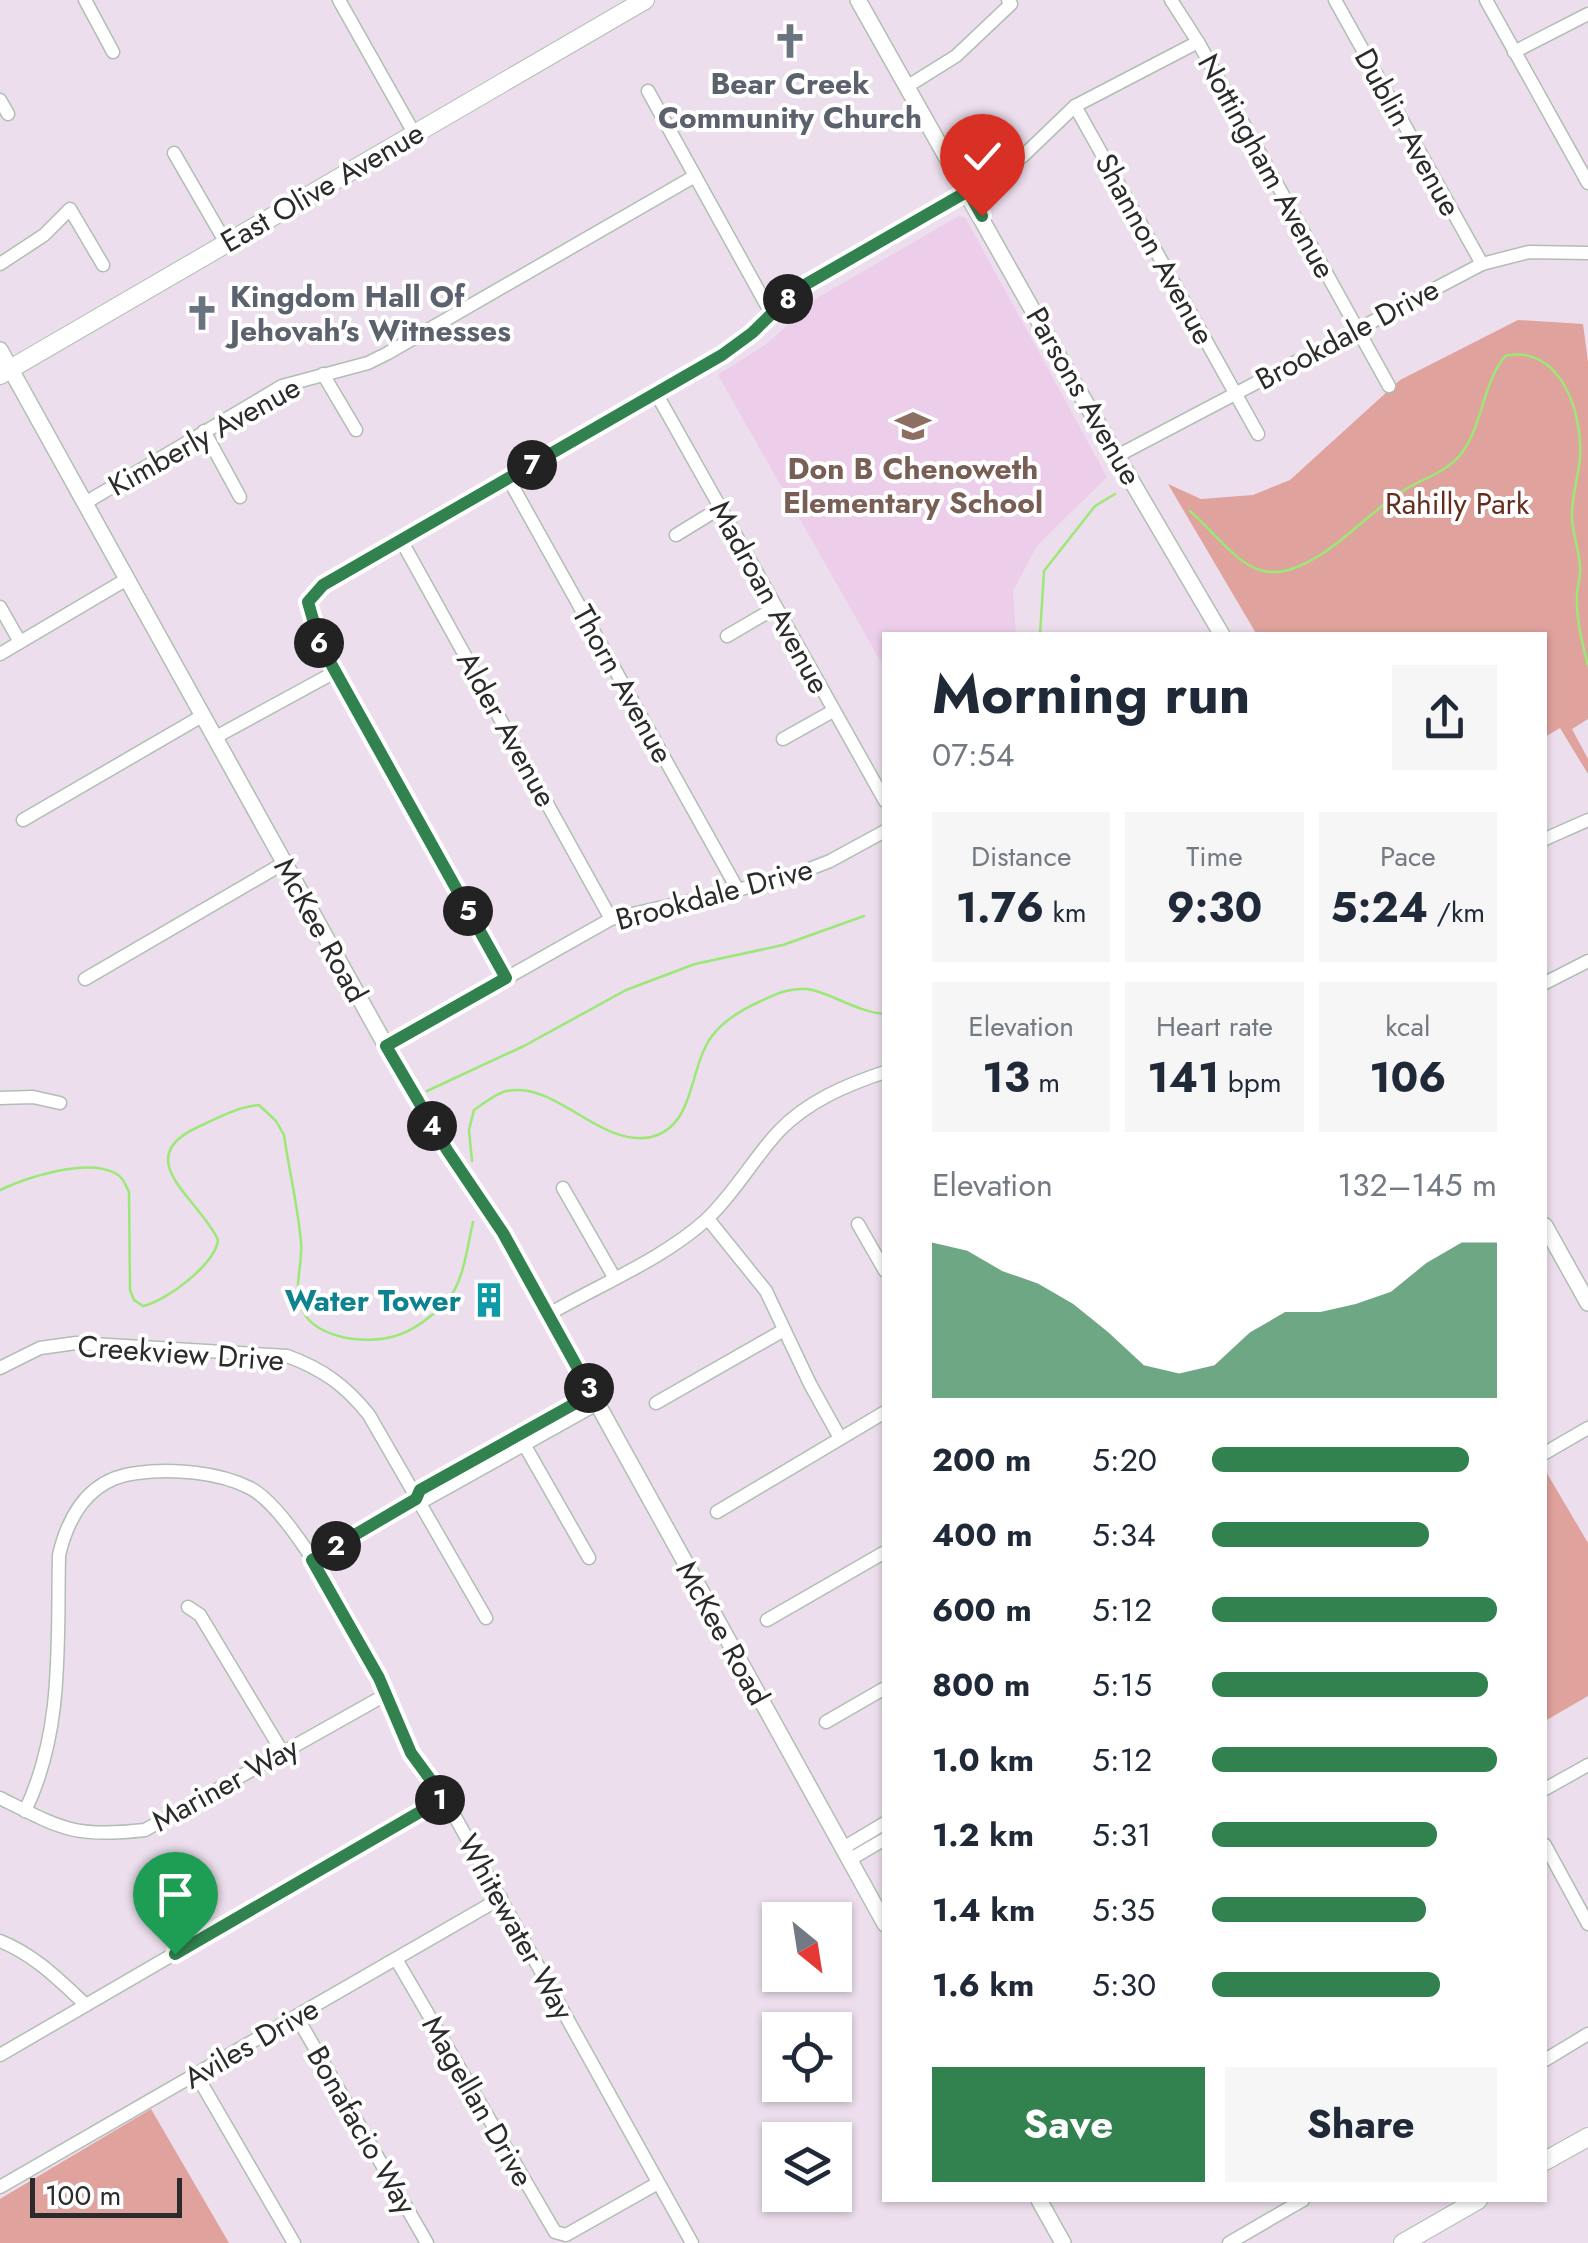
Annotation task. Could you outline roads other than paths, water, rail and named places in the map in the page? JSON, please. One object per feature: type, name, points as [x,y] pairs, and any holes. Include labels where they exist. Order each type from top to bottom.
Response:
[{"type":"main road","name":"East Olive Avenue","points":[[6,372],[645,0]]},
{"type":"main road","points":[[1547,2156],[1588,2136]]},
{"type":"main road","points":[[1403,2243],[1475,2202]]},
{"type":"street","points":[[84,0],[113,52]]},
{"type":"street","points":[[339,0],[414,133]]},
{"type":"street","name":"Parsons Avenue","points":[[858,0],[1220,632]]},
{"type":"street","points":[[908,86],[956,56],[1011,4],[1008,0]]},
{"type":"street","name":"Nottingham Avenue","points":[[1171,0],[1389,386]]},
{"type":"street","name":"Dublin Avenue","points":[[1335,0],[1482,264]]},
{"type":"street","points":[[1486,0],[1588,183]]},
{"type":"street","points":[[1514,52],[1588,14]]},
{"type":"street","points":[[506,978],[335,672],[312,628],[308,602],[323,585],[722,355],[796,290],[1023,156],[1075,106],[1198,42]]},
{"type":"street","points":[[648,90],[772,315]]},
{"type":"street","points":[[0,100],[8,114]]},
{"type":"street","name":"Shannon Avenue","points":[[1075,106],[1258,434]]},
{"type":"street","points":[[174,153],[226,243]]},
{"type":"street","name":"Kimberly Avenue","points":[[84,503],[282,386],[368,363],[388,353],[695,176]]},
{"type":"street","points":[[0,264],[44,235],[70,210],[102,265]]},
{"type":"street","name":"Brookdale Drive","points":[[1117,456],[1482,264],[1529,252],[1588,253]]},
{"type":"street","name":"McKee Road","points":[[0,350],[6,372],[127,579],[386,1046],[455,1164],[503,1233],[882,1919]]},
{"type":"street","points":[[323,374],[356,430]]},
{"type":"street","name":"Madroan Avenue","points":[[656,393],[882,796]]},
{"type":"street","points":[[204,431],[240,496]]},
{"type":"street","name":"Thorn Avenue","points":[[508,478],[738,890]]},
{"type":"street","points":[[676,534],[720,508]]},
{"type":"street","name":"Alder Avenue","points":[[401,540],[612,919]]},
{"type":"street","points":[[0,654],[127,579]]},
{"type":"street","points":[[0,607],[20,642]]},
{"type":"street","points":[[727,636],[776,608]]},
{"type":"street","points":[[214,738],[335,672]]},
{"type":"street","points":[[782,739],[832,711]]},
{"type":"street","points":[[23,820],[202,716]]},
{"type":"street","points":[[1547,839],[1588,820]]},
{"type":"street","name":"Brookdale Drive","points":[[386,1046],[612,919],[807,871],[882,833]]},
{"type":"street","points":[[85,979],[284,863]]},
{"type":"street","points":[[1547,982],[1588,961]]},
{"type":"street","points":[[548,1314],[672,1246],[708,1218],[780,1130],[845,1085],[882,1073]]},
{"type":"street","points":[[0,1098],[33,1097],[60,1103]]},
{"type":"street","points":[[563,1188],[614,1277]]},
{"type":"street","points":[[708,1218],[766,1290],[840,1438]]},
{"type":"street","points":[[858,1224],[882,1267]]},
{"type":"street","points":[[1547,1230],[1588,1303]]},
{"type":"street","points":[[656,1403],[784,1330]]},
{"type":"street","name":"Creekview Drive","points":[[0,1368],[40,1348],[76,1343],[288,1356],[317,1367],[350,1390],[369,1416],[486,1618]]},
{"type":"street","points":[[312,1560],[416,1499],[425,1500],[595,1399]]},
{"type":"street","points":[[717,1512],[882,1414]]},
{"type":"street","points":[[1547,1452],[1588,1428]]},
{"type":"street","points":[[521,1440],[589,1558]]},
{"type":"street","name":"Whitewater Way","points":[[25,1811],[36,1789],[53,1728],[60,1555],[78,1505],[91,1492],[128,1474],[154,1470],[219,1477],[252,1488],[290,1525],[312,1560],[387,1694],[411,1753],[444,1798],[692,2243]]},
{"type":"street","points":[[768,1620],[882,1554]]},
{"type":"street","points":[[188,1607],[200,1614],[282,1753]]},
{"type":"street","points":[[826,1722],[882,1690]]},
{"type":"street","name":"Mariner Way","points":[[0,1798],[60,1829],[100,1835],[145,1830],[387,1694]]},
{"type":"street","points":[[1547,1788],[1588,1764]]},
{"type":"street","points":[[0,2055],[444,1798]]},
{"type":"street","points":[[846,1854],[882,1825]]},
{"type":"street","points":[[846,1854],[882,1840]]},
{"type":"street","points":[[1547,1848],[1582,1901],[1588,1924]]},
{"type":"street","name":"Aviles Drive","points":[[0,2187],[501,1898]]},
{"type":"street","points":[[0,1941],[21,1949],[42,1964],[86,2005]]},
{"type":"street","name":"Magellan Drive","points":[[396,1959],[554,2232],[566,2235],[658,2183]]},
{"type":"street","name":"Bonafacio Way","points":[[296,2017],[427,2243]]},
{"type":"street","points":[[1547,2059],[1588,2034]]},
{"type":"street","points":[[196,2074],[294,2243]]},
{"type":"street","points":[[1040,2202],[1063,2243]]},
{"type":"street","points":[[1230,2243],[1300,2202]]},
{"type":"waterway","points":[[1190,511],[1251,567],[1274,572],[1297,567],[1329,549],[1401,492],[1457,459],[1474,431],[1492,379],[1505,356],[1524,355],[1540,360],[1564,385],[1580,440],[1572,519],[1580,566],[1577,614],[1588,666]]},
{"type":"waterway","points":[[1040,632],[1044,571],[1095,506],[1115,494]]},
{"type":"waterway","points":[[427,1091],[524,1046],[626,990],[695,964],[783,945],[864,916]]},
{"type":"waterway","points":[[472,1161],[469,1130],[474,1110],[507,1091],[543,1096],[614,1133],[632,1138],[651,1137],[666,1131],[684,1109],[712,1036],[728,1020],[754,1004],[782,992],[814,990],[882,1013]]},
{"type":"waterway","points":[[0,1190],[73,1168],[103,1169],[118,1175],[129,1192],[130,1290],[134,1300],[143,1306],[153,1303],[199,1270],[218,1240],[175,1180],[169,1152],[178,1139],[198,1127],[235,1110],[259,1105],[284,1135],[301,1242],[300,1304],[306,1316],[327,1332],[369,1340],[402,1334],[441,1307],[461,1275],[473,1222]]},
{"type":"place","name":"Bear Creek Community Church","points":[[790,41]]},
{"type":"place","name":"Kingdom Hall Of Jehovah's Witnesses","points":[[202,313]]},
{"type":"place","name":"Don B Chenoweth Elementary School","points":[[913,426]]},
{"type":"place","name":"Water Tower","points":[[489,1300]]},
{"type":"park label","name":"Rahilly Park","points":[[1457,503]]}]
